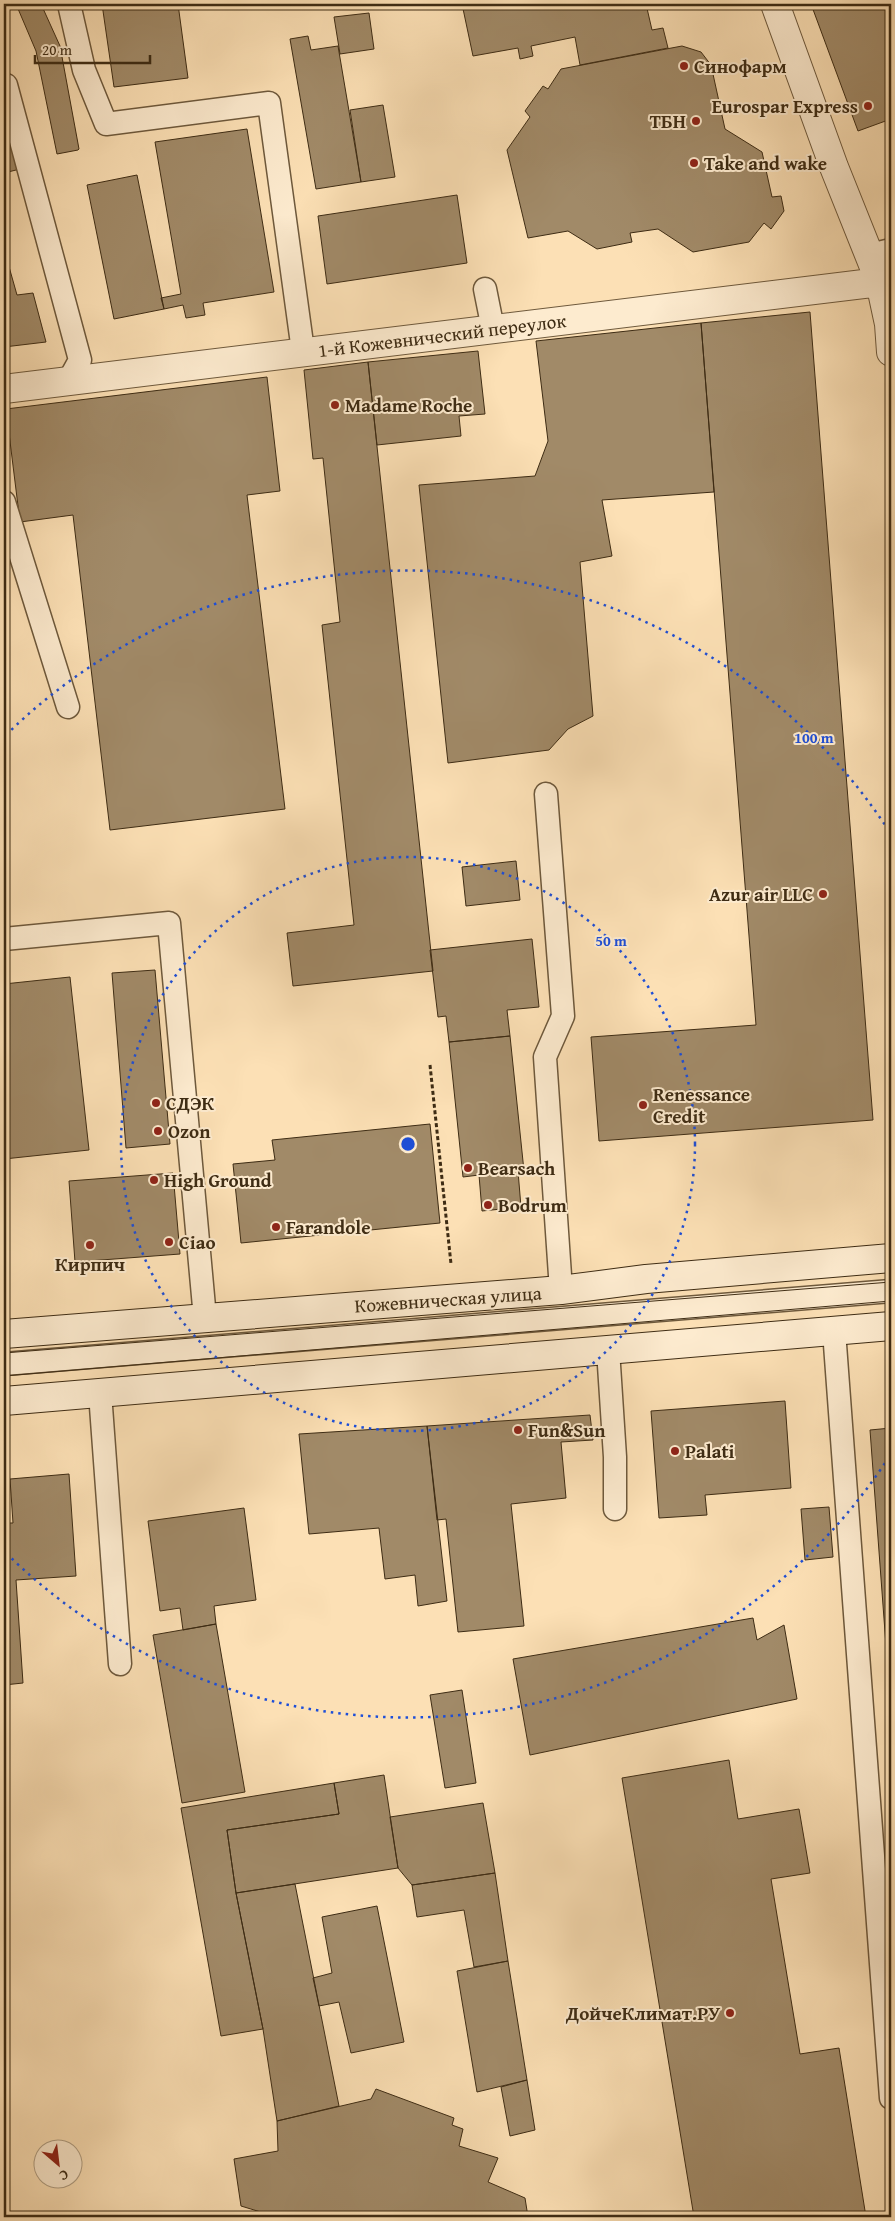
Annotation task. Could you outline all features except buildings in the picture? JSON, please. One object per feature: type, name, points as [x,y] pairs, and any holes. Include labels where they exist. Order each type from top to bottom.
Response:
[{"type":"main road","points":[[775,4],[834,167],[881,253],[880,282],[889,324],[891,352]]},
{"type":"main road","name":"1-й Кожевнический переулок","points":[[4,389],[880,282]]},
{"type":"main road","name":"Кожевническая улица","points":[[4,1334],[561,1290],[646,1279],[891,1258]]},
{"type":"main road","points":[[4,1401],[891,1326]]},
{"type":"lane","points":[[69,4],[84,70],[106,124],[269,103],[303,351]]},
{"type":"lane","points":[[4,86],[6,86],[80,360],[69,380]]},
{"type":"lane","points":[[485,289],[492,329]]},
{"type":"lane","points":[[4,502],[68,707]]},
{"type":"lane","points":[[546,794],[564,1016],[545,1057],[561,1290]]},
{"type":"lane","points":[[4,940],[169,923],[205,1318]]},
{"type":"lane","points":[[4,1364],[891,1291]]},
{"type":"lane","points":[[834,1331],[891,2098]]},
{"type":"lane","points":[[608,1350],[615,1457],[615,1509]]},
{"type":"lane","points":[[100,1393],[120,1664]]},
{"type":"path","points":[[430,1065],[452,1272]]},
{"type":"tram line","points":[[4,1353],[891,1282]]},
{"type":"tram line","points":[[4,1376],[891,1301]]},
{"type":"place","name":"Синофарм","points":[[684,66]]},
{"type":"place","name":"Eurospar Express","points":[[868,106]]},
{"type":"place","name":"ТБН","points":[[696,121]]},
{"type":"place","name":"Take and wake","points":[[694,163]]},
{"type":"place","name":"Madame Roche","points":[[335,405]]},
{"type":"place","name":"Azur air LLC","points":[[823,894]]},
{"type":"place","name":"СДЭК","points":[[156,1103]]},
{"type":"place","name":"Renessance Credit","points":[[643,1105]]},
{"type":"place","name":"Ozon","points":[[158,1131]]},
{"type":"place","name":"Bearsach","points":[[468,1168]]},
{"type":"place","name":"High Ground","points":[[154,1180]]},
{"type":"place","name":"Bodrum","points":[[488,1205]]},
{"type":"place","name":"Farandole","points":[[276,1227]]},
{"type":"place","name":"Ciao","points":[[169,1242]]},
{"type":"place","name":"Кирпич","points":[[90,1245]]},
{"type":"place","name":"Fun&Sun","points":[[518,1430]]},
{"type":"place","name":"Palati","points":[[675,1451]]},
{"type":"place","name":"ДойчеКлимат.РУ","points":[[730,2013]]}]
